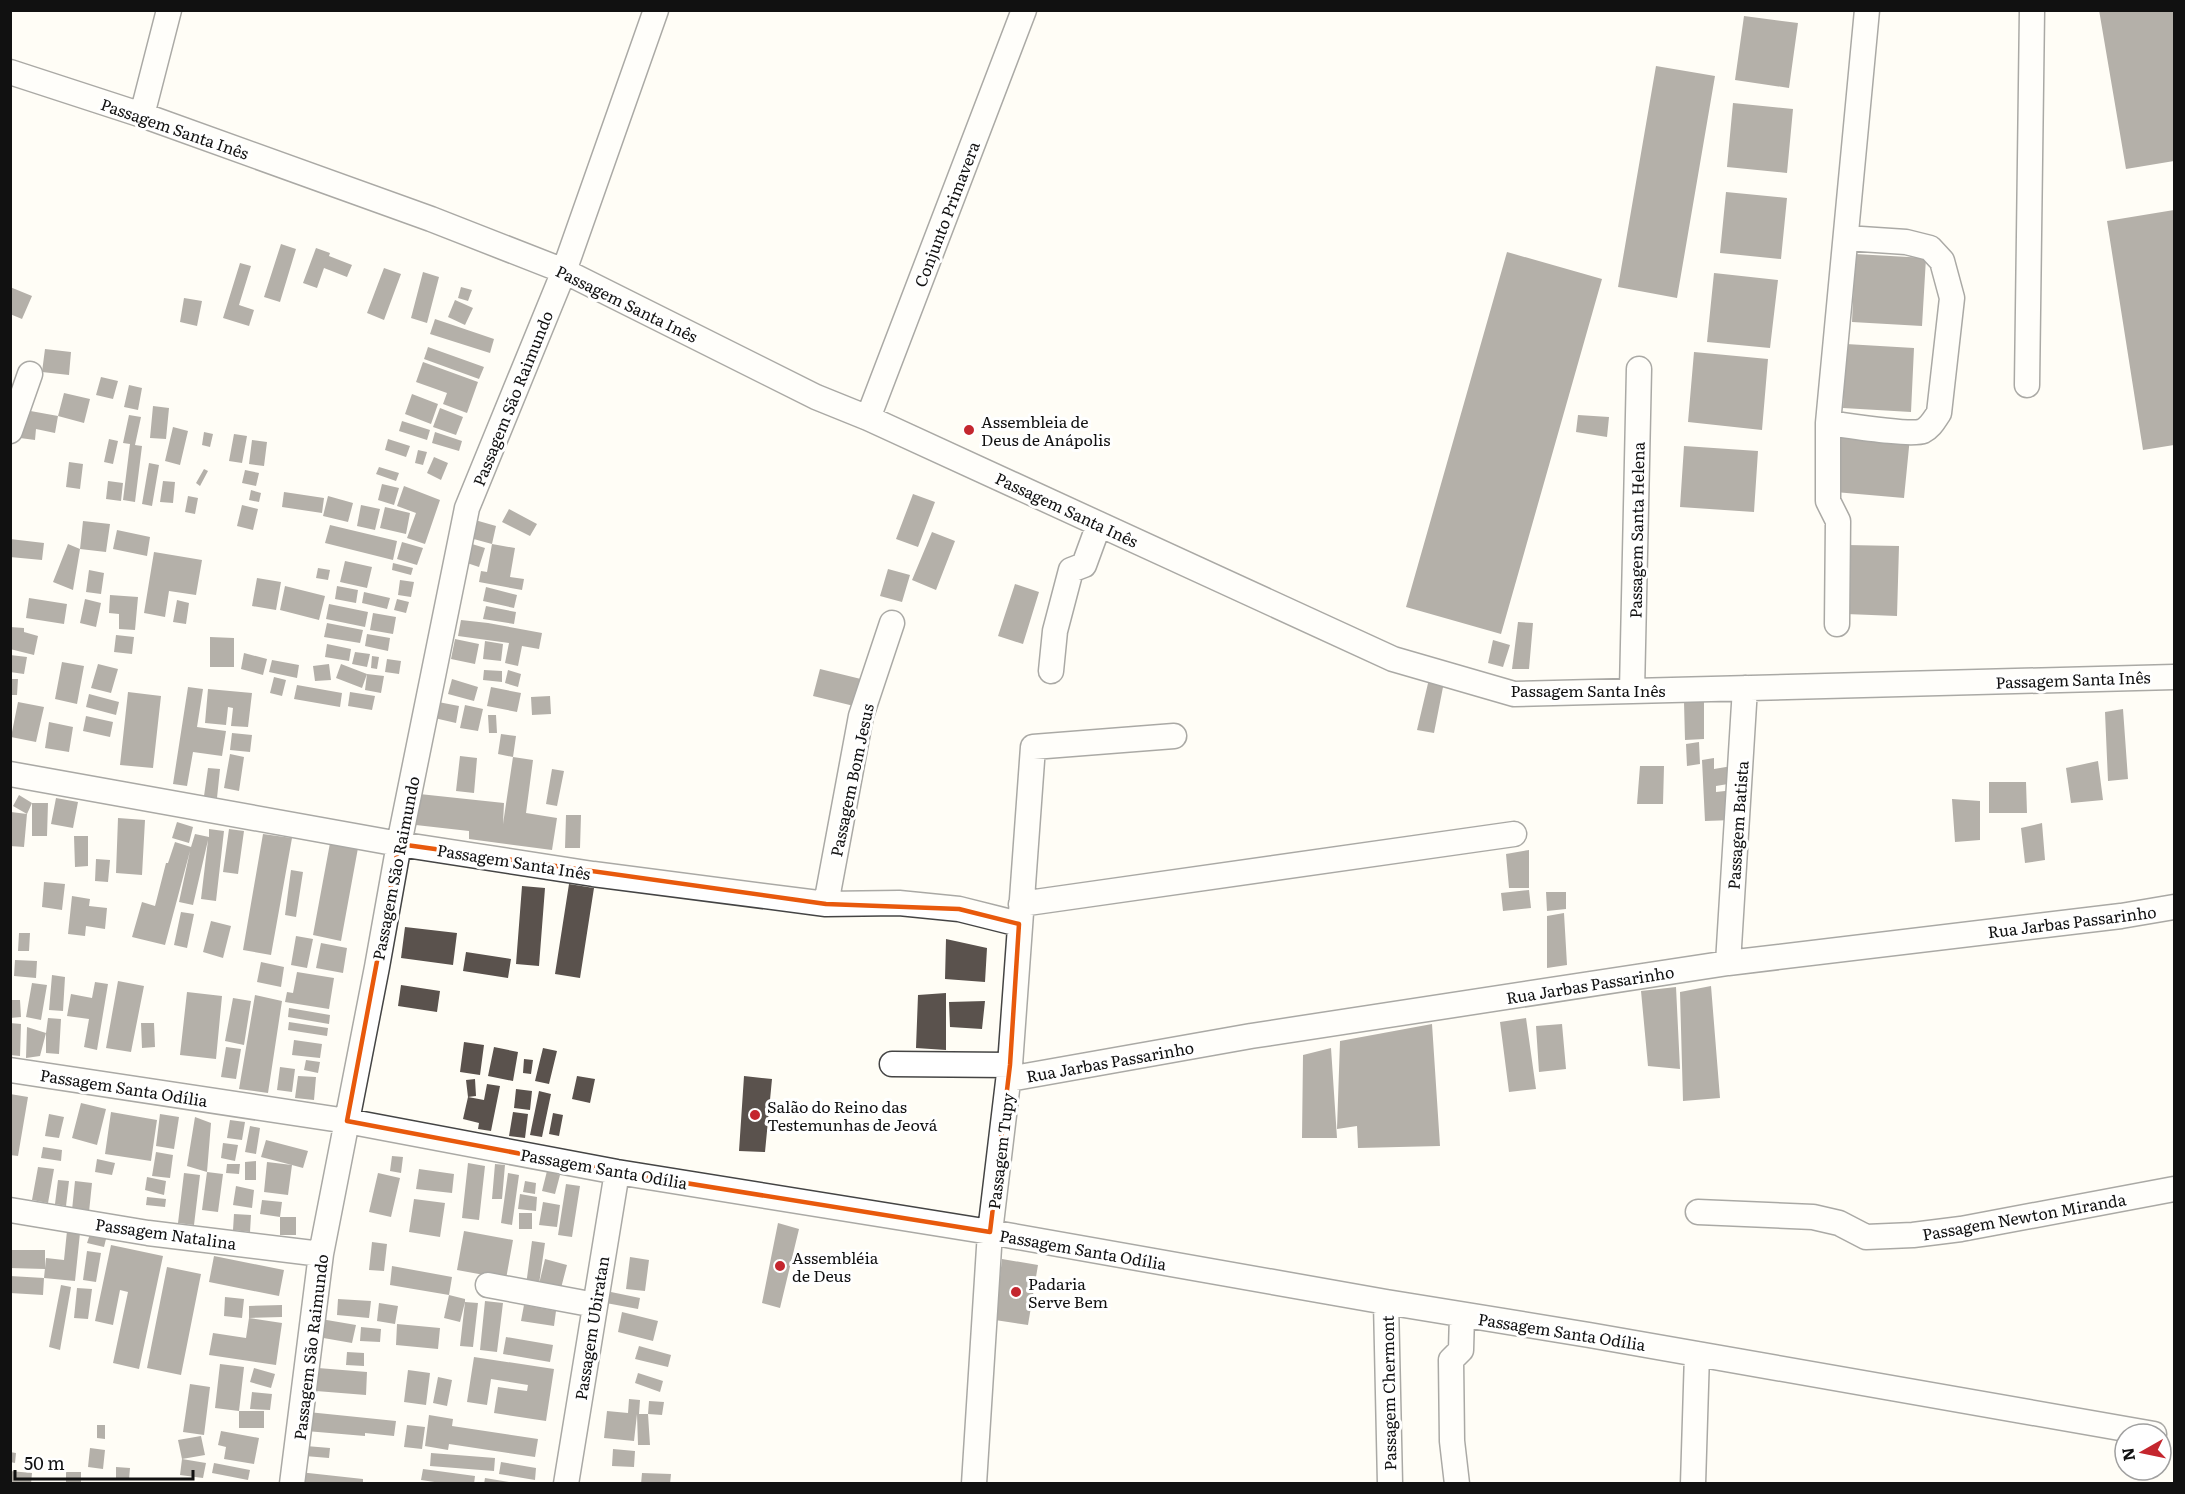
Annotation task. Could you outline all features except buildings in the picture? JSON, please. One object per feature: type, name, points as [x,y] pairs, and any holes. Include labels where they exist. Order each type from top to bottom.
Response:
[{"type":"street","points":[[141,115],[169,10]]},
{"type":"street","name":"Passagem São Raimundo","points":[[292,1484],[321,1254],[399,844],[467,508],[564,271],[657,10]]},
{"type":"street","name":"Conjunto Primavera","points":[[868,418],[1024,10]]},
{"type":"street","points":[[1837,624],[1838,521],[1828,501],[1828,423],[1867,10]]},
{"type":"street","points":[[2027,385],[2032,10]]},
{"type":"street","name":"Passagem Santa Inês","points":[[10,72],[141,115],[431,219],[564,271],[816,397],[868,418],[1393,659],[1514,694],[2175,677]]},
{"type":"street","points":[[1828,423],[1921,432],[1931,426],[1938,413],[1952,298],[1942,261],[1930,248],[1906,242],[1846,238]]},
{"type":"street","name":"Passagem Santa Helena","points":[[1632,691],[1639,369]]},
{"type":"street","points":[[10,431],[30,374]]},
{"type":"street","points":[[1051,671],[1055,631],[1071,570],[1084,565],[1099,524]]},
{"type":"street","name":"Passagem Bom Jesus","points":[[826,904],[861,716],[892,623]]},
{"type":"street","name":"Passagem Batista","points":[[1728,963],[1745,688]]},
{"type":"street","name":"Passagem Tupy","points":[[974,1484],[990,1232],[1009,1072],[1033,747],[1174,736]]},
{"type":"street","name":"Passagem Santa Inês","points":[[10,774],[399,844],[593,874],[826,904],[899,903],[1020,914],[1514,834]]},
{"type":"street","name":"Rua Jarbas Passarinho","points":[[892,1064],[1009,1072],[1728,963],[2121,916],[2175,907]]},
{"type":"street","name":"Passagem Santa Odília","points":[[10,1070],[347,1121],[618,1172],[990,1232],[2113,1427]]},
{"type":"street","name":"Passagem Ubiratan","points":[[566,1484],[594,1305],[618,1172]]},
{"type":"street","name":"Passagem Newton Miranda","points":[[1698,1212],[1813,1217],[1839,1223],[1866,1237],[1913,1235],[1961,1229],[2175,1190]]},
{"type":"street","name":"Passagem Natalina","points":[[10,1210],[148,1233],[321,1254]]},
{"type":"street","points":[[488,1286],[594,1305]]},
{"type":"street","name":"Passagem Chermont","points":[[1386,1302],[1390,1484]]},
{"type":"street","points":[[1457,1484],[1452,1441],[1451,1360],[1461,1350],[1462,1315]]},
{"type":"street","points":[[1693,1484],[1696,1354]]},
{"type":"highlighted area","points":[[399,844],[826,904],[959,909],[1019,924],[1010,1065],[990,1232],[617,1172],[347,1121]]},
{"type":"place","name":"Assembleia de Deus de Anápolis","points":[[969,430]]},
{"type":"place","name":"Salão do Reino das Testemunhas de Jeová","points":[[755,1115]]},
{"type":"place","name":"Assembléia de Deus","points":[[780,1266]]},
{"type":"place","name":"Padaria Serve Bem","points":[[1016,1292]]}]
